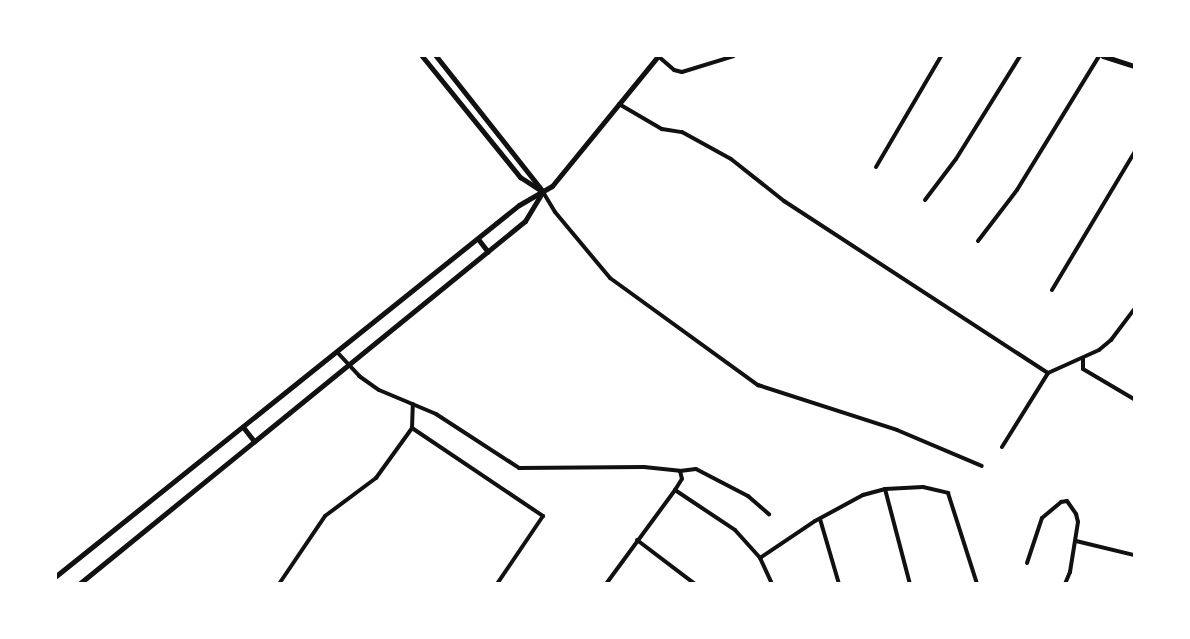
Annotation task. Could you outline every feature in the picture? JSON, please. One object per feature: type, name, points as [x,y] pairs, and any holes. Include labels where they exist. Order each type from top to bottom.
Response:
[{"type":"street","points":[[422,56],[520,177],[543,192]]},
{"type":"street","points":[[56,576],[519,205],[552,186],[658,56],[682,72],[734,56]]},
{"type":"street","points":[[876,167],[941,56]]},
{"type":"street","points":[[925,200],[956,159],[1020,56]]},
{"type":"street","points":[[978,241],[1017,190],[1101,56],[1134,66]]},
{"type":"street","points":[[432,67],[438,58],[532,175],[555,212],[610,278],[758,385],[897,430],[982,466]]},
{"type":"street","points":[[619,104],[662,129],[682,132],[730,159],[784,201],[1048,373]]},
{"type":"street","points":[[1052,290],[1134,153]]},
{"type":"street","points":[[79,584],[525,221],[543,192]]},
{"type":"street","points":[[478,239],[488,252]]},
{"type":"street","points":[[1002,447],[1048,373],[1099,350],[1111,340],[1134,310]]},
{"type":"street","points":[[337,352],[348,366],[380,390],[436,414],[524,470],[644,467],[680,471],[696,469],[748,496],[769,514]]},
{"type":"street","points":[[1084,357],[1083,369],[1134,399]]},
{"type":"street","points":[[279,584],[325,516],[376,478],[412,428],[413,404]]},
{"type":"street","points":[[243,427],[254,441]]},
{"type":"street","points":[[412,428],[543,516],[497,584]]},
{"type":"street","points":[[606,584],[675,490],[682,479],[680,471]]},
{"type":"street","points":[[760,558],[820,519],[863,495],[885,489],[923,487],[948,493],[977,584]]},
{"type":"street","points":[[885,489],[910,584]]},
{"type":"street","points":[[675,490],[735,530],[760,558],[772,584]]},
{"type":"street","points":[[1027,563],[1042,518],[1061,502],[1070,504],[1076,513],[1076,541],[1065,584]]},
{"type":"street","points":[[820,519],[839,584]]},
{"type":"street","points":[[638,540],[695,584]]},
{"type":"street","points":[[1076,541],[1134,555]]}]
